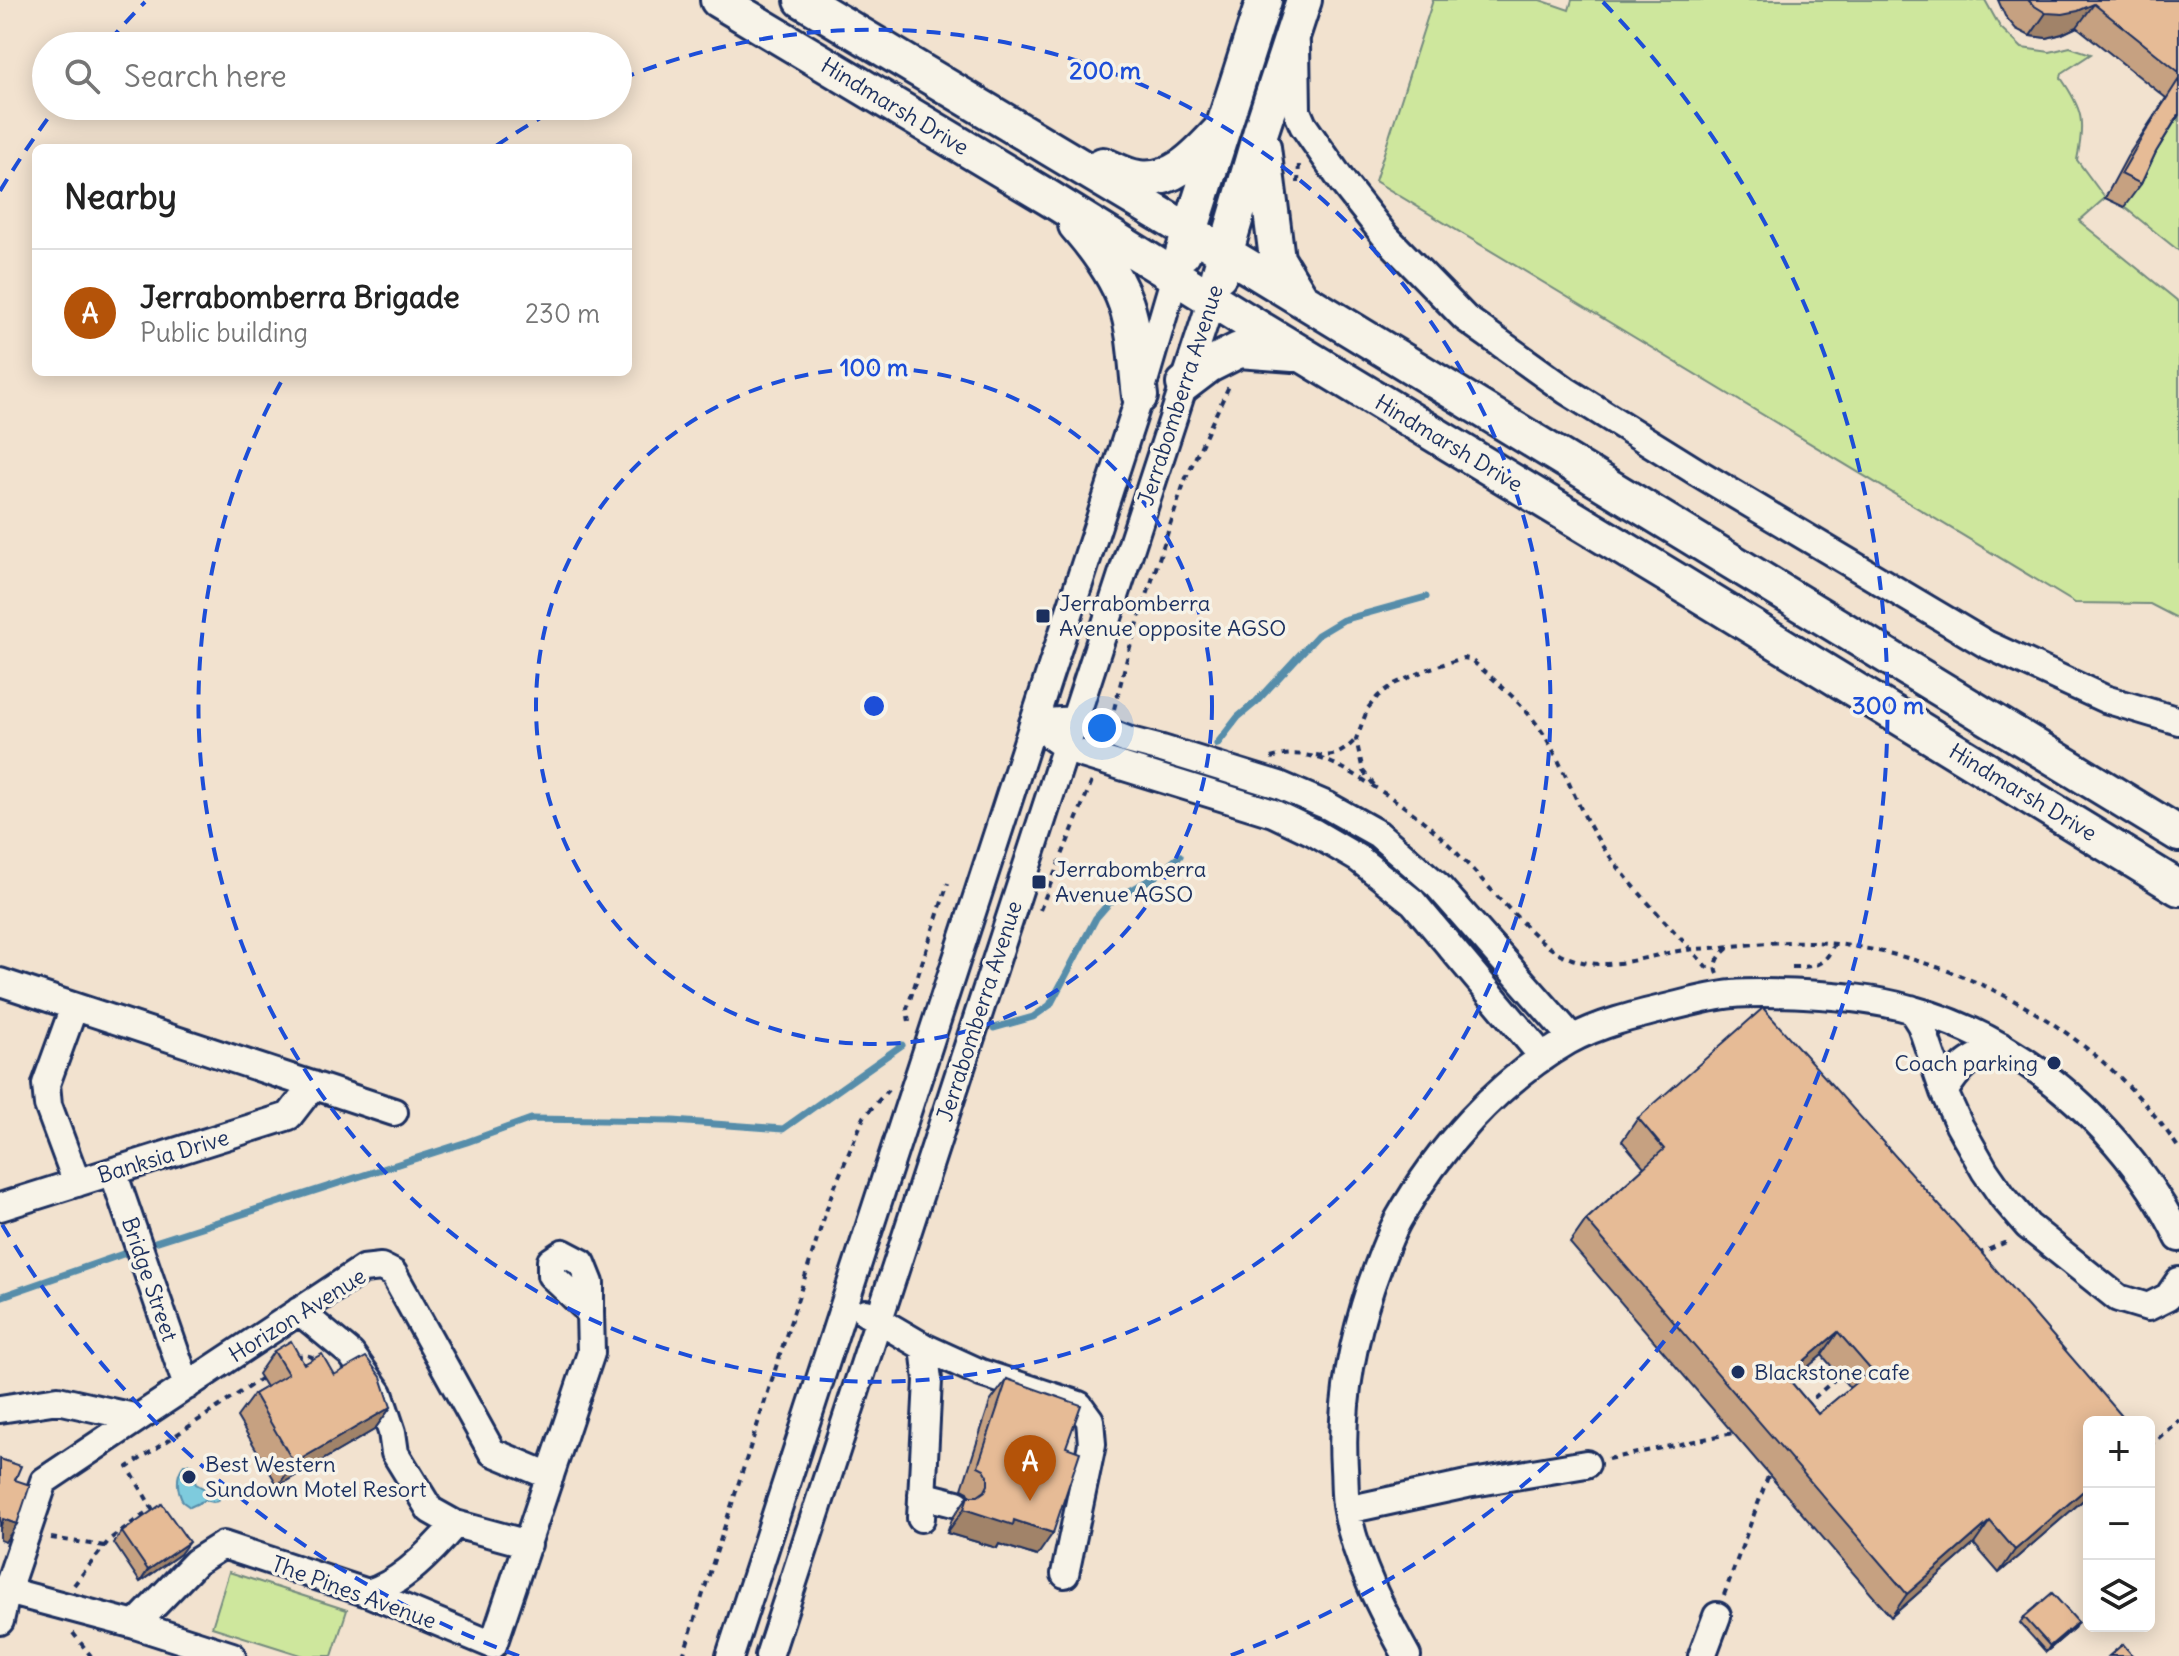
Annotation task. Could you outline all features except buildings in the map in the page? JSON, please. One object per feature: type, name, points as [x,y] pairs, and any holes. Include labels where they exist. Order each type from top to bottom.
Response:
[{"type":"main road","name":"Hindmarsh Drive","points":[[718,0],[1049,198],[2179,888]]},
{"type":"main road","name":"Hindmarsh Drive","points":[[802,0],[1226,253],[2179,834]]},
{"type":"main road","name":"Jerrabomberra Avenue","points":[[1175,276],[1264,0]]},
{"type":"main road","name":"Jerrabomberra Avenue","points":[[1212,299],[1261,131],[1300,12]]},
{"type":"main road","points":[[980,107],[1140,179],[1161,177],[1184,166],[1224,127]]},
{"type":"main road","points":[[1261,131],[1277,259],[1303,301]]},
{"type":"main road","points":[[1049,198],[1078,226],[1099,253],[1121,293],[1131,323],[1140,396]]},
{"type":"main road","points":[[1184,384],[1209,365],[1239,350],[1305,356]]},
{"type":"street","points":[[1300,12],[1297,111],[1303,125],[1385,236],[1465,318],[1567,391],[1986,644],[2105,699],[2179,721]]},
{"type":"street","name":"Jerrabomberra Avenue","points":[[730,1656],[1140,396],[1175,276]]},
{"type":"street","name":"Jerrabomberra Avenue","points":[[769,1656],[1212,299]]},
{"type":"street","points":[[1033,723],[1075,720],[1127,740],[1279,785],[1328,806],[1378,834],[1438,886],[1572,1038]]},
{"type":"street","points":[[1033,723],[1079,753],[1273,813],[1359,859],[1413,902],[1543,1057]]},
{"type":"street","points":[[1012,787],[1049,797]]},
{"type":"street","points":[[0,982],[394,1112]]},
{"type":"street","points":[[1407,1656],[1375,1595],[1347,1510],[1342,1438],[1346,1386],[1358,1327],[1397,1222],[1428,1172],[1449,1144],[1500,1092],[1572,1038],[1656,1010],[1732,994],[1820,995],[1863,999],[1911,1009],[1959,1026],[2000,1046],[2062,1089],[2096,1119],[2132,1162],[2154,1192],[2179,1238]]},
{"type":"street","points":[[74,1007],[46,1084],[48,1105],[77,1183]]},
{"type":"street","points":[[1911,1009],[1921,1025],[1959,1125],[1985,1171],[2028,1226],[2118,1298],[2148,1307],[2168,1297],[2179,1281]]},
{"type":"street","points":[[1944,1092],[1958,1069],[1971,1059],[2000,1046]]},
{"type":"street","name":"Banksia Drive","points":[[0,1207],[289,1116],[313,1085]]},
{"type":"street","name":"Bridge Street","points":[[113,1172],[187,1386]]},
{"type":"street","name":"Horizon Avenue","points":[[0,1621],[3,1589],[44,1481],[363,1269],[381,1267],[393,1273],[492,1452],[550,1476]]},
{"type":"street","points":[[845,1303],[879,1319],[924,1347],[981,1373],[1079,1405],[1090,1420],[1092,1444],[1065,1574]]},
{"type":"street","points":[[299,1311],[351,1354],[379,1393],[392,1432],[395,1453],[430,1510],[455,1524],[528,1544]]},
{"type":"street","name":"The Pines Avenue","points":[[135,1625],[196,1562],[223,1545],[368,1593],[493,1645],[591,1353],[590,1312]]},
{"type":"street","points":[[924,1347],[928,1380],[921,1506],[957,1504]]},
{"type":"street","points":[[0,1409],[58,1400],[138,1418]]},
{"type":"street","points":[[1347,1510],[1467,1484],[1586,1464]]},
{"type":"street","points":[[368,1593],[385,1589],[435,1547],[455,1524]]},
{"type":"street","points":[[3,1589],[135,1625],[232,1656]]},
{"type":"street","points":[[1702,1656],[1717,1616]]},
{"type":"path","points":[[1117,721],[1114,709],[1130,647],[1185,480],[1229,386]]},
{"type":"path","points":[[1310,754],[1328,757],[1339,753],[1356,739],[1368,708],[1394,684],[1441,665],[1470,659],[1517,699],[1543,734],[1579,808],[1602,846],[1721,984],[1716,969],[1717,960],[1729,947]]},
{"type":"path","points":[[1356,739],[1363,771],[1375,787],[1438,834],[1544,945],[1571,959],[1596,965],[1627,963],[1665,952],[1691,949],[1794,942],[1834,943],[1950,971],[2019,1003],[2070,1035],[2120,1078],[2168,1132],[2179,1149]]},
{"type":"path","points":[[1036,921],[1093,780]]},
{"type":"path","points":[[911,1035],[907,1009],[948,883]]},
{"type":"path","points":[[1780,967],[1808,967],[1820,963],[1829,956],[1834,943]]},
{"type":"path","points":[[683,1656],[832,1193],[864,1117],[892,1083]]},
{"type":"path","points":[[1967,1258],[2014,1239],[2028,1226]]},
{"type":"path","points":[[292,1358],[303,1354],[310,1356],[322,1367]]},
{"type":"path","points":[[91,1656],[59,1614],[68,1592],[110,1539],[152,1508],[128,1467],[266,1375]]},
{"type":"path","points":[[1800,1410],[1835,1379]]},
{"type":"path","points":[[2155,1441],[2179,1420]]},
{"type":"path","points":[[1586,1464],[1733,1433]]},
{"type":"path","points":[[1717,1616],[1769,1474]]},
{"type":"path","points":[[26,1532],[105,1546]]},
{"type":"green space","points":[[1433,0],[1540,0],[1569,10],[1572,0],[1985,0],[2000,27],[2022,48],[2050,52],[2070,47],[2091,54],[2062,73],[2061,78],[2080,116],[2077,160],[2105,198],[2079,221],[2179,302],[2179,619],[2150,604],[2075,603],[1375,181]]},
{"type":"green space","points":[[2179,114],[2179,251],[2124,207],[2139,175]]},
{"type":"green space","points":[[229,1572],[347,1610],[332,1656],[304,1656],[212,1627]]},
{"type":"water","points":[[190,1464],[197,1469],[196,1484],[205,1489],[213,1482],[217,1483],[218,1501],[205,1500],[190,1507],[183,1502],[178,1478],[184,1465]]},
{"type":"waterway","points":[[1217,744],[1238,717],[1256,702],[1318,635],[1343,620],[1426,597]]},
{"type":"waterway","points":[[994,1028],[1033,1017],[1050,1005],[1096,918],[1109,903],[1156,876],[1180,856]]},
{"type":"waterway","points":[[155,1242],[531,1119],[673,1121],[783,1129],[902,1045]]},
{"type":"waterway","points":[[0,1297],[123,1254]]},
{"type":"place","name":"Jerrabomberra Avenue opposite AGSO","points":[[1043,616]]},
{"type":"place","name":"Jerrabomberra Avenue AGSO","points":[[1039,882]]},
{"type":"place","name":"Coach parking","points":[[2054,1063]]},
{"type":"place","name":"Blackstone cafe","points":[[1738,1372]]},
{"type":"place","name":"Best Western Sundown Motel Resort","points":[[189,1477]]},
{"type":"place","name":"Jerrabomberra Brigade","points":[[1030,1501]]}]
